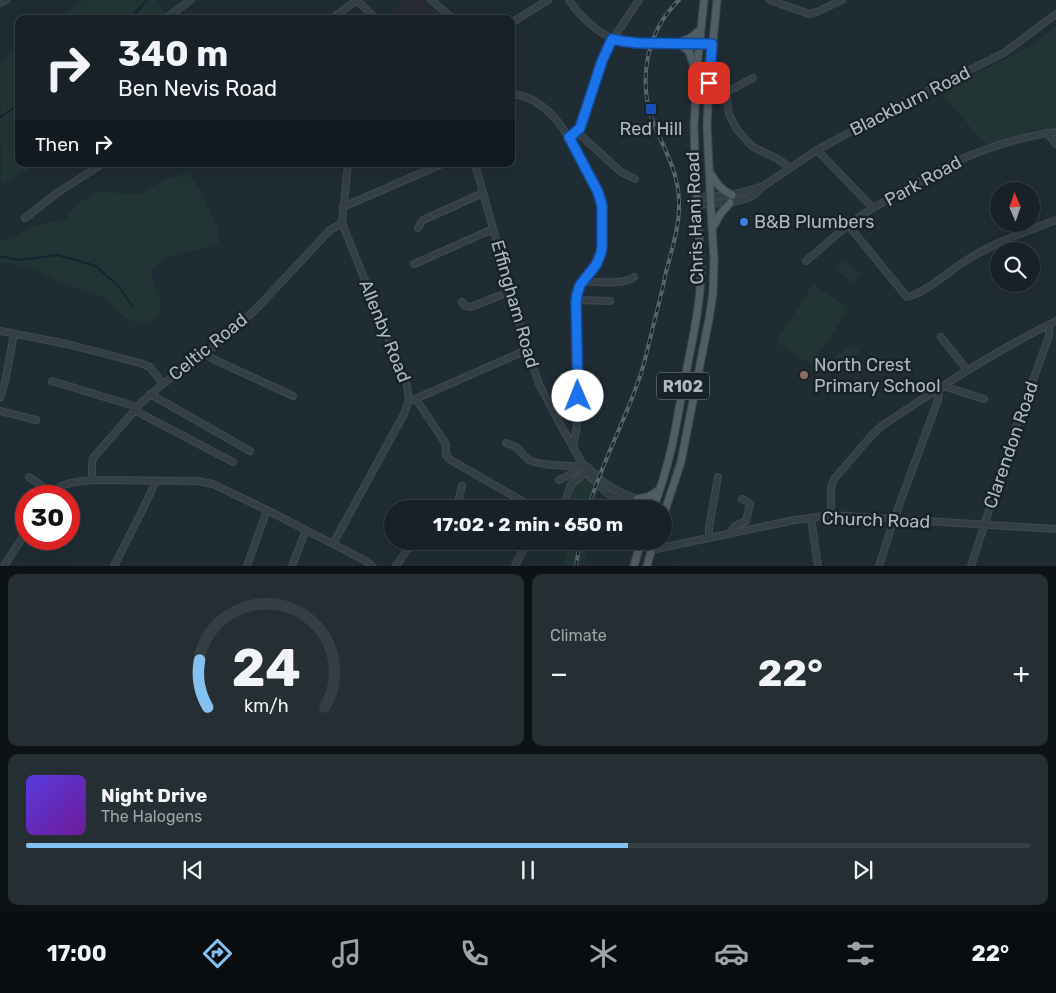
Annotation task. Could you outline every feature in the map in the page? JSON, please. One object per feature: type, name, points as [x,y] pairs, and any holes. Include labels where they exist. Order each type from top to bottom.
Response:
[{"type":"main road","name":"Chris Hani Road","points":[[659,500],[660,490],[672,447],[698,306],[701,272],[694,160],[697,75],[704,0]]},
{"type":"main road","name":"Chris Hani Road","points":[[663,500],[681,462],[713,293],[714,266],[707,126],[712,44],[717,0]]},
{"type":"main road","points":[[697,75],[689,51],[678,43],[700,30]]},
{"type":"main road","points":[[709,171],[718,185],[725,192],[732,195]]},
{"type":"main road","points":[[712,228],[721,212],[730,203]]},
{"type":"main road","points":[[644,500],[660,490]]},
{"type":"main road","points":[[634,566],[638,550]]},
{"type":"main road","points":[[647,566],[651,550]]},
{"type":"street","points":[[0,2],[6,0]]},
{"type":"street","points":[[170,15],[191,0]]},
{"type":"street","points":[[336,15],[357,0],[372,15]]},
{"type":"street","points":[[431,0],[448,15]]},
{"type":"street","points":[[515,21],[548,0]]},
{"type":"street","points":[[569,0],[584,18],[602,34],[612,39],[637,43],[712,44]]},
{"type":"street","points":[[569,137],[576,132],[582,123],[602,61],[612,39],[639,0]]},
{"type":"street","points":[[770,0],[809,14],[842,0]]},
{"type":"street","name":"Blackburn Road","points":[[711,200],[730,203],[754,195],[762,187],[817,150],[905,102],[1004,53],[1056,14]]},
{"type":"street","points":[[753,78],[726,94],[728,114],[736,128],[753,147],[778,159],[790,168]]},
{"type":"street","points":[[515,94],[538,103],[558,121],[569,137],[598,192],[602,206],[601,253],[596,265],[583,281],[576,300],[578,391],[577,426],[573,447]]},
{"type":"street","points":[[576,132],[621,172],[636,179]]},
{"type":"street","name":"Park Road","points":[[806,262],[848,225],[873,208],[969,156],[1016,139],[1056,132]]},
{"type":"street","points":[[1047,133],[1056,144]]},
{"type":"street","points":[[817,150],[873,208]]},
{"type":"street","points":[[25,218],[57,193],[97,167]]},
{"type":"street","name":"Allenby Road","points":[[333,544],[404,414],[409,400],[406,380],[342,223],[348,167]]},
{"type":"street","points":[[424,167],[426,172]]},
{"type":"street","points":[[343,207],[436,167]]},
{"type":"street","name":"Effingham Road","points":[[476,167],[539,384],[582,465],[588,471],[593,481],[607,493],[623,500]]},
{"type":"street","name":"Blackburn Road","points":[[697,201],[744,193],[762,187]]},
{"type":"street","points":[[418,228],[423,220],[483,193]]},
{"type":"street","points":[[848,225],[907,297],[932,284],[984,250],[1056,220]]},
{"type":"street","name":"Celtic Road","points":[[92,480],[93,458],[135,408],[150,394],[217,344],[257,308],[330,230],[342,223]]},
{"type":"street","points":[[414,264],[493,229]]},
{"type":"street","points":[[583,281],[624,282],[634,277]]},
{"type":"street","points":[[462,302],[465,306],[470,307],[511,291]]},
{"type":"street","points":[[576,300],[610,301]]},
{"type":"street","points":[[831,515],[832,482],[872,435],[883,425],[990,356],[1053,322]]},
{"type":"street","name":"Clarendon Road","points":[[970,566],[1053,322]]},
{"type":"street","points":[[0,331],[67,344],[140,363],[150,367],[163,384]]},
{"type":"street","points":[[0,398],[14,334]]},
{"type":"street","points":[[941,337],[967,370]]},
{"type":"street","points":[[409,400],[416,399],[528,350]]},
{"type":"street","points":[[204,353],[293,396]]},
{"type":"street","points":[[52,381],[135,408],[233,462]]},
{"type":"street","points":[[941,387],[984,399]]},
{"type":"street","points":[[879,566],[941,387]]},
{"type":"street","points":[[150,394],[250,451]]},
{"type":"street","points":[[416,399],[446,444],[446,455],[449,459],[520,500]]},
{"type":"street","points":[[0,411],[36,420]]},
{"type":"street","points":[[506,443],[517,447],[526,458],[534,462],[570,466],[582,465]]},
{"type":"street","points":[[559,480],[582,465]]},
{"type":"street","points":[[566,500],[571,484],[588,471]]},
{"type":"street","points":[[709,538],[718,476]]},
{"type":"street","points":[[29,477],[39,485]]},
{"type":"street","points":[[65,485],[92,480],[196,481],[208,483],[267,510],[366,561],[372,566]]},
{"type":"street","points":[[114,566],[156,481]]},
{"type":"street","points":[[458,500],[462,486]]},
{"type":"street","points":[[729,534],[734,527],[745,522],[750,504],[742,499]]},
{"type":"street","points":[[247,566],[267,510]]},
{"type":"street","name":"Church Road","points":[[672,545],[831,515],[1056,529]]},
{"type":"street","points":[[811,518],[818,566]]},
{"type":"street","points":[[292,566],[306,530]]},
{"type":"street","points":[[4,566],[15,549]]},
{"type":"street","points":[[396,566],[407,550]]},
{"type":"street","points":[[515,566],[523,550]]},
{"type":"shaded area","points":[[405,0],[423,0],[440,15],[391,15]]},
{"type":"green space","points":[[84,0],[155,0],[165,14],[164,15],[62,15]]},
{"type":"green space","points":[[1056,26],[1056,128],[1034,130],[987,146],[940,92],[1032,46]]},
{"type":"green space","points":[[15,48],[15,167],[29,167],[30,169],[1,184],[0,63]]},
{"type":"green space","points":[[185,174],[190,175],[200,189],[219,232],[218,243],[168,257],[156,265],[151,274],[161,300],[159,313],[152,322],[147,324],[125,318],[100,296],[58,281],[31,268],[10,263],[0,263],[0,239],[14,237],[35,226],[65,220],[79,202],[100,192],[140,194],[168,178]]},
{"type":"green space","points":[[842,259],[862,274],[854,283],[835,269]]},
{"type":"green space","points":[[813,284],[849,308],[812,365],[776,342]]},
{"type":"green space","points":[[852,343],[860,352],[841,367],[834,358]]},
{"type":"green space","points":[[585,479],[598,492],[596,500],[571,500],[575,485]]},
{"type":"green space","points":[[565,550],[587,550],[585,565],[564,565]]},
{"type":"waterway","points":[[134,15],[147,0]]},
{"type":"waterway","points":[[0,117],[15,108]]},
{"type":"waterway","points":[[0,256],[19,260],[58,255],[96,266],[118,286],[133,307]]},
{"type":"railway","points":[[591,500],[642,371],[677,228],[679,210],[678,189],[673,169],[652,119],[648,103],[646,72],[648,56],[659,26],[679,0]]},
{"type":"railway","points":[[576,566],[579,550]]},
{"type":"place","name":"Red Hill","points":[[651,109]]},
{"type":"place","name":"B&B Plumbers","points":[[744,222]]},
{"type":"place","name":"North Crest Primary School","points":[[804,375]]},
{"type":"route","points":[[578,396],[577,294],[580,285],[596,265],[601,253],[602,206],[598,192],[569,137],[580,128],[602,61],[612,39],[637,43],[712,44],[709,83]]}]
